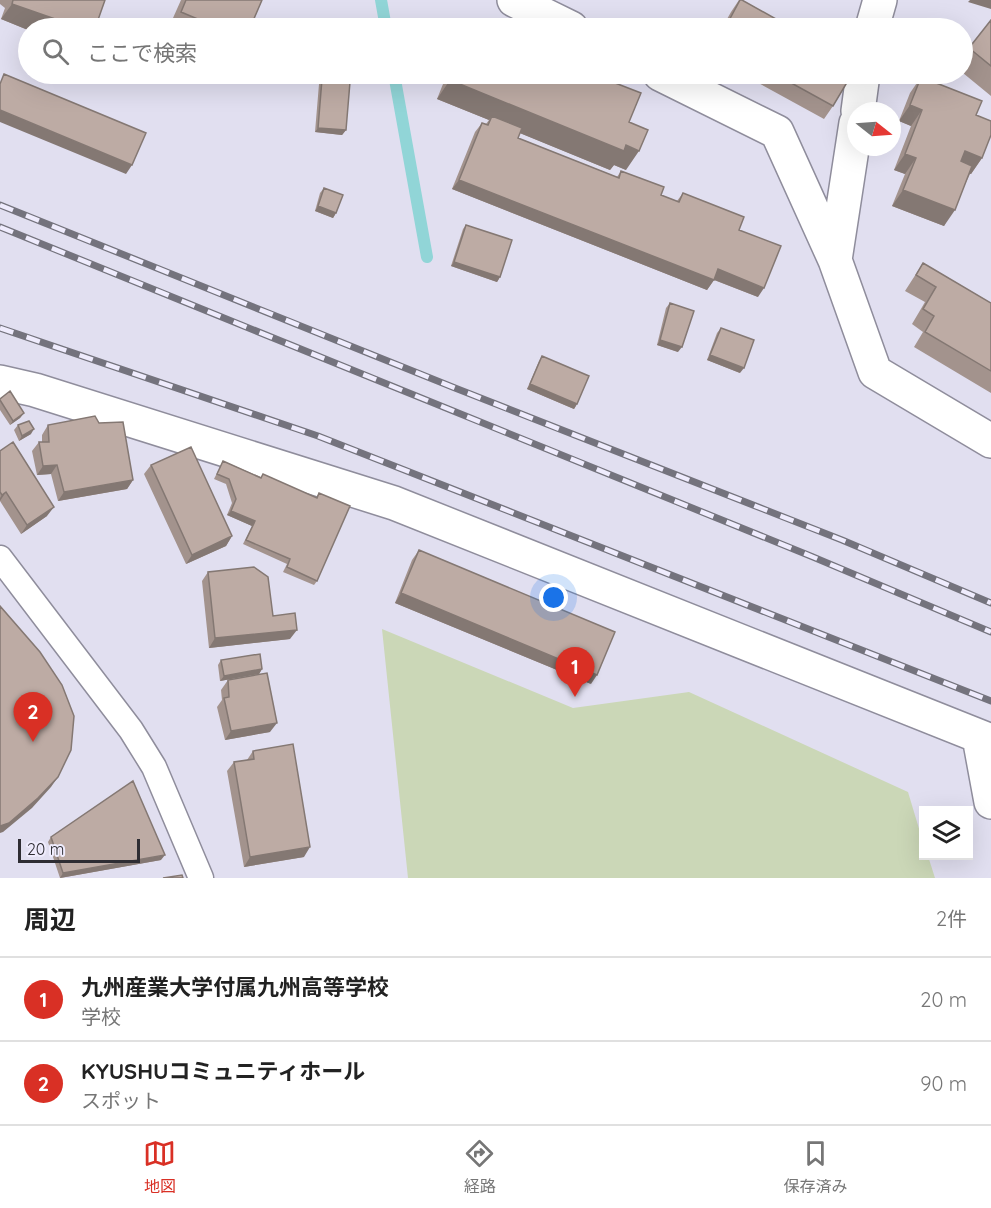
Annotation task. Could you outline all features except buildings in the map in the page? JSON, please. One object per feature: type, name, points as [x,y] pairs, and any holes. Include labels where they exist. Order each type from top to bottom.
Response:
[{"type":"street","points":[[514,0],[551,18]]},
{"type":"street","points":[[875,18],[880,0]]},
{"type":"street","points":[[680,84],[777,132],[836,260],[875,372],[991,441]]},
{"type":"street","points":[[859,102],[862,84]]},
{"type":"street","points":[[836,260],[851,156]]},
{"type":"street","points":[[0,382],[35,390],[394,503],[985,739],[991,802]]},
{"type":"lane","points":[[0,558],[131,730],[154,768],[201,878]]},
{"type":"green space","points":[[382,629],[573,708],[689,692],[908,792],[919,829],[919,860],[929,860],[935,878],[408,878]]},
{"type":"waterway","points":[[381,0],[384,18]]},
{"type":"waterway","points":[[396,84],[427,257]]},
{"type":"railway","points":[[0,205],[455,388],[842,540],[991,603]]},
{"type":"railway","points":[[0,227],[813,557],[991,632]]},
{"type":"railway","points":[[0,328],[318,436],[991,701]]},
{"type":"place","name":"九州産業大学付属九州高等学校","points":[[575,697]]},
{"type":"place","name":"KYUSHUコミュニティホール","points":[[33,742]]}]
